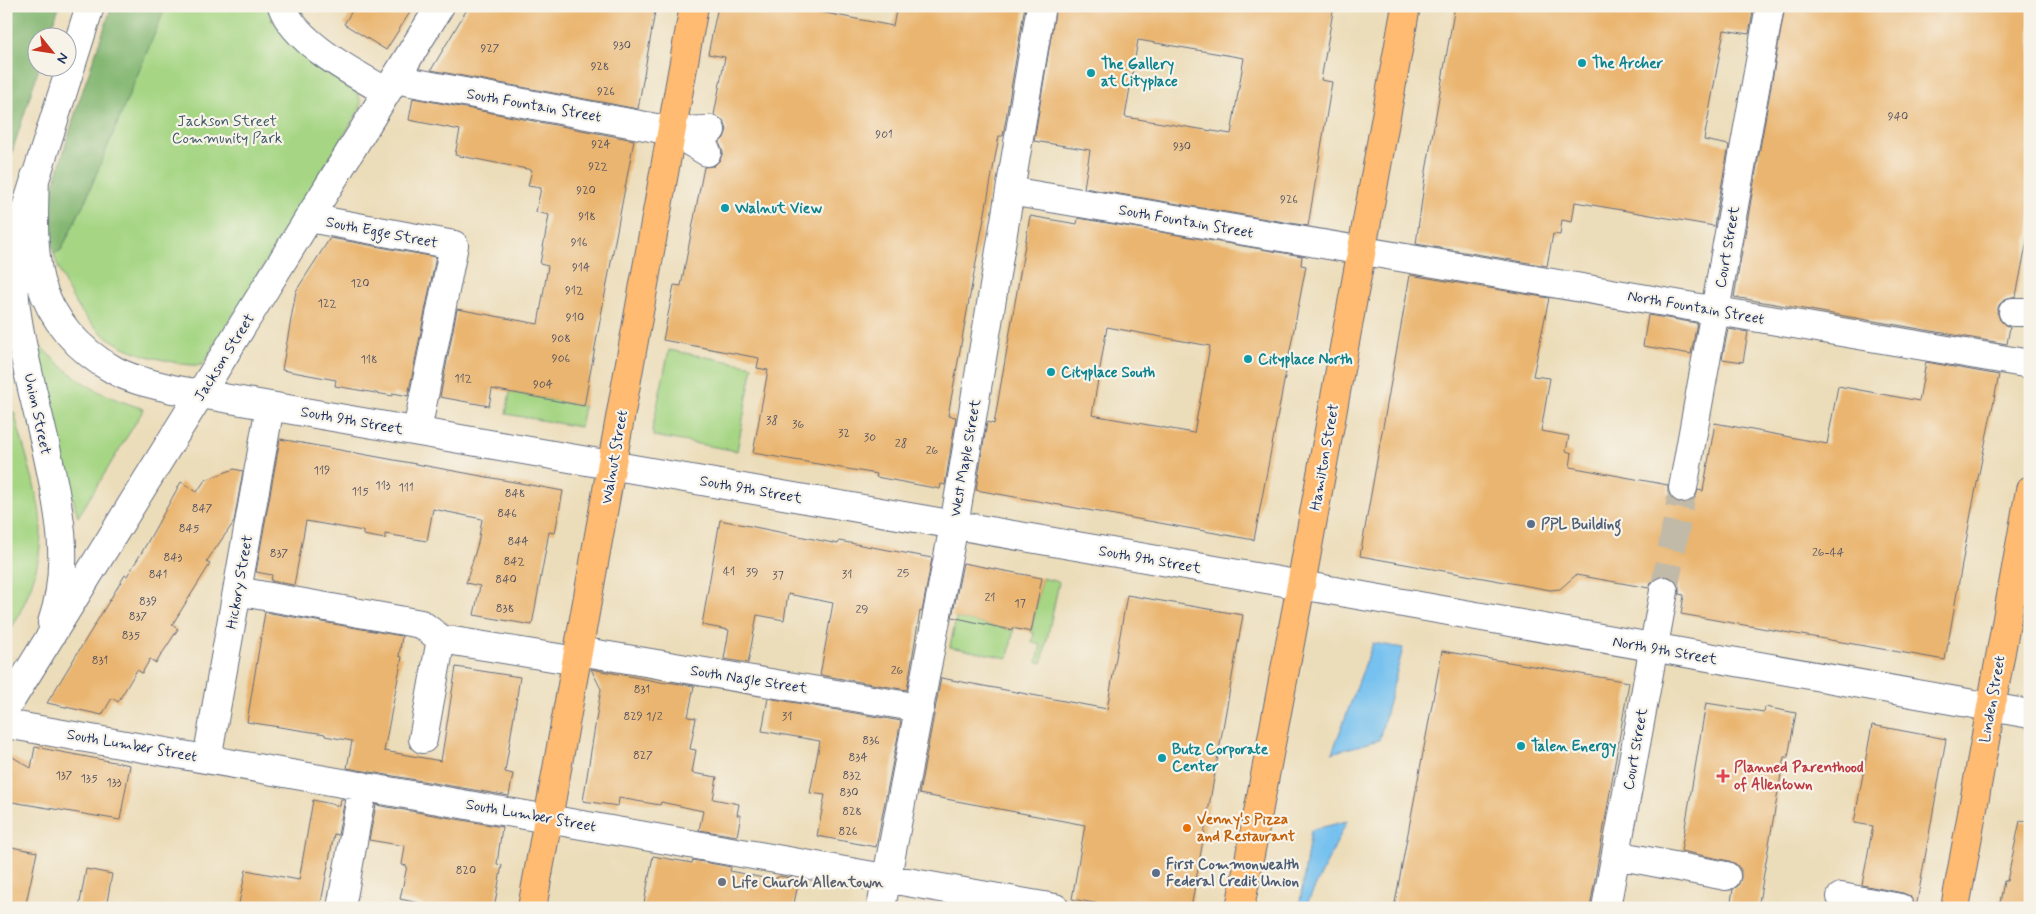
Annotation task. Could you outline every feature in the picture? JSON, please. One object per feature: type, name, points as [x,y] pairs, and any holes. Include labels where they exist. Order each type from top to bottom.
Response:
[{"type":"main road","name":"Walnut Street","points":[[532,908],[694,6]]},
{"type":"main road","name":"Hamilton Street","points":[[1240,908],[1301,585],[1406,6]]},
{"type":"main road","name":"Linden Street","points":[[1955,908],[2030,490]]},
{"type":"street","name":"Union Street","points":[[42,650],[56,611],[62,569],[62,527],[17,315],[14,279],[15,243],[90,6]]},
{"type":"street","points":[[282,6],[284,12],[307,40],[324,54],[391,86]]},
{"type":"street","name":"Jackson Street","points":[[6,708],[440,6]]},
{"type":"street","name":"West Maple Street","points":[[881,908],[954,525],[991,243],[1010,191],[1042,6]]},
{"type":"street","name":"Court Street","points":[[1683,488],[1770,6]]},
{"type":"street","name":"South Fountain Street","points":[[391,86],[672,131]]},
{"type":"street","points":[[672,131],[709,141]]},
{"type":"street","name":"Union Street","points":[[35,177],[34,226],[40,281],[56,318],[75,342],[115,371],[150,384],[201,394]]},
{"type":"street","name":"South Fountain Street","points":[[1010,191],[1361,251]]},
{"type":"street","name":"South Egge Street","points":[[309,218],[454,245],[417,431]]},
{"type":"street","name":"North Fountain Street","points":[[1361,251],[2030,364]]},
{"type":"street","name":"South 9th Street","points":[[201,394],[1301,585]]},
{"type":"street","name":"Hickory Street","points":[[207,759],[270,406]]},
{"type":"street","name":"North 9th Street","points":[[1301,585],[2030,714]]},
{"type":"street","points":[[238,591],[421,624],[440,639],[423,739]]},
{"type":"street","name":"Court Street","points":[[1606,908],[1664,591]]},
{"type":"street","name":"South Nagle Street","points":[[440,639],[578,656],[920,708]]},
{"type":"street","name":"South Lumber Street","points":[[6,724],[887,877],[1055,908]]},
{"type":"street","points":[[341,908],[363,786]]},
{"type":"street","points":[[1616,855],[1726,876]]},
{"type":"street","points":[[1840,897],[1900,908]]},
{"type":"green space","points":[[6,6],[59,6],[52,28],[28,28],[28,78],[36,78],[6,171]]},
{"type":"green space","points":[[112,6],[166,6],[85,201],[61,250],[54,254],[49,227],[50,198],[77,107]]},
{"type":"green space","name":"Jackson Street Community Park","points":[[166,6],[268,6],[274,22],[293,46],[357,92],[361,102],[360,109],[202,365],[183,364],[142,354],[123,347],[107,337],[92,325],[80,310],[61,275],[54,254],[61,250],[85,201]]},
{"type":"green space","points":[[42,348],[89,386],[113,398],[144,409],[78,517],[36,353],[38,349]]},
{"type":"green space","points":[[669,350],[753,366],[737,451],[654,436],[652,430]]},
{"type":"green space","points":[[510,392],[584,406],[580,427],[506,414]]},
{"type":"green space","points":[[6,411],[14,412],[30,468],[41,520],[41,538],[39,555],[30,590],[6,638]]},
{"type":"green space","points":[[1042,578],[1059,582],[1042,663],[1037,662],[1041,645],[1032,643],[1034,633],[1031,632]]},
{"type":"green space","points":[[956,618],[1011,630],[1014,628],[1008,658],[950,647]]},
{"type":"water","points":[[1373,643],[1403,648],[1379,740],[1332,753]]},
{"type":"water","points":[[1347,821],[1305,908],[1299,908],[1311,830]]},
{"type":"building","points":[[355,6],[414,6],[386,50],[344,24]]},
{"type":"building","points":[[469,6],[656,6],[638,109],[431,70]]},
{"type":"building","points":[[718,6],[789,6],[893,26],[897,6],[1025,6],[1003,136],[999,136],[948,416],[956,417],[945,485],[941,484],[940,489],[876,477],[877,474],[753,453],[768,370],[757,368],[759,358],[663,340],[674,285],[681,286],[704,167],[714,166],[720,160],[723,152],[719,143],[724,138],[727,130],[724,121],[714,115],[725,57],[708,54]]},
{"type":"building","points":[[1056,6],[1334,6],[1321,80],[1332,82],[1308,226],[1084,188],[1090,150],[1034,141]],"holes":[[[1138,40],[1244,58],[1231,134],[1125,117]]]},
{"type":"building","points":[[1455,6],[1754,6],[1749,34],[1724,30],[1704,140],[1729,145],[1714,226],[1575,202],[1572,222],[1562,220],[1560,235],[1553,234],[1547,266],[1416,244],[1425,177]]},
{"type":"building","points":[[1785,6],[2030,6],[2030,226],[2016,296],[2005,299],[1999,305],[1997,312],[2000,320],[2010,327],[2007,344],[1734,297]]},
{"type":"building","points":[[413,98],[634,140],[584,406],[492,389],[489,406],[440,397],[457,309],[538,324],[548,266],[540,264],[549,215],[536,212],[541,188],[528,186],[532,170],[455,155],[460,130],[409,120]]},
{"type":"building","name":"Cityplace South","points":[[1030,216],[1077,224],[1078,218],[1302,256],[1301,265],[1306,266],[1254,540],[976,490],[987,422],[994,424]],"holes":[[[1107,327],[1210,346],[1194,433],[1092,415]]]},
{"type":"building","points":[[330,238],[436,257],[408,396],[393,393],[393,396],[335,386],[336,380],[282,370],[296,291]]},
{"type":"building","points":[[1410,275],[1549,298],[1533,376],[1550,378],[1541,431],[1569,436],[1566,451],[1572,453],[1570,467],[1668,485],[1668,493],[1673,500],[1681,503],[1689,502],[1695,498],[1698,490],[1703,491],[1715,423],[1827,444],[1838,386],[1919,401],[1926,362],[1999,375],[1972,508],[1945,660],[1681,614],[1684,595],[1679,594],[1679,586],[1674,579],[1666,576],[1659,576],[1652,581],[1649,588],[1576,575],[1560,589],[1550,590],[1360,556]]},
{"type":"building","points":[[1648,315],[1697,323],[1691,354],[1643,346]]},
{"type":"building","points":[[1728,329],[1748,332],[1743,362],[1722,359]]},
{"type":"building","points":[[280,439],[563,491],[555,533],[549,532],[532,625],[474,615],[480,586],[466,583],[478,543],[482,519],[433,509],[427,541],[385,534],[385,539],[363,535],[363,531],[306,521],[294,585],[271,581],[272,575],[256,572]]},
{"type":"building","points":[[234,469],[243,471],[234,522],[206,562],[210,564],[172,625],[178,629],[156,663],[150,659],[142,673],[137,670],[118,702],[112,698],[102,715],[47,703],[125,575],[127,576],[142,552],[181,482],[197,492],[205,480]]},
{"type":"building","points":[[720,520],[838,544],[839,541],[932,558],[922,612],[920,611],[907,690],[820,675],[833,603],[788,594],[784,620],[757,615],[748,663],[724,659],[729,630],[702,625]]},
{"type":"building","points":[[963,563],[1042,578],[1031,632],[1012,628],[1011,630],[952,617]]},
{"type":"building","name":"Butz Corporate Center","points":[[1127,595],[1243,615],[1191,908],[1122,908],[1072,899],[1085,825],[919,794],[941,678],[1107,709]]},
{"type":"building","points":[[265,612],[402,636],[399,656],[402,657],[384,751],[441,761],[456,667],[520,677],[505,772],[513,774],[509,796],[347,768],[352,741],[325,736],[325,734],[247,722]]},
{"type":"building","name":"Talen Energy","points":[[1442,651],[1629,682],[1590,908],[1394,908]]},
{"type":"building","points":[[591,669],[666,683],[694,686],[688,717],[696,718],[690,749],[696,750],[692,773],[717,777],[713,799],[739,804],[737,815],[741,815],[737,836],[699,830],[703,811],[661,802],[660,805],[619,798],[618,806],[583,801],[601,689]]},
{"type":"building","points":[[768,698],[901,721],[876,847],[817,836],[825,795],[810,793],[820,741],[762,731]]},
{"type":"building","points":[[1706,703],[1764,712],[1765,707],[1796,713],[1788,757],[1784,757],[1758,908],[1730,908],[1733,889],[1738,886],[1741,878],[1741,870],[1736,864],[1681,851]]},
{"type":"building","points":[[1872,725],[1946,739],[1916,908],[1910,896],[1903,893],[1862,885],[1873,826],[1854,823]]},
{"type":"building","points":[[35,747],[130,765],[120,820],[6,801],[6,753],[31,768]]},
{"type":"building","points":[[341,799],[345,799],[338,835],[334,834],[320,908],[238,908],[246,870],[299,880],[313,800],[340,806]]},
{"type":"building","points":[[376,805],[502,827],[497,864],[502,865],[494,908],[423,908],[423,904],[400,899],[407,866],[402,865],[405,846],[369,840]]},
{"type":"building","points":[[2020,821],[2030,822],[2030,908],[2000,903],[2004,881],[2007,881]]},
{"type":"building","points":[[6,846],[37,852],[25,908],[6,908]]},
{"type":"building","name":"Life Church Allentown","points":[[653,856],[692,863],[693,860],[731,867],[730,871],[773,880],[780,876],[799,880],[793,908],[643,908]]},
{"type":"building","points":[[86,869],[112,874],[106,908],[79,908]]},
{"type":"tunnel","points":[[1664,591],[1683,488]]},
{"type":"place","name":"The Archer","points":[[1582,63]]},
{"type":"place","name":"The Gallery at Cityplace","points":[[1091,73]]},
{"type":"place","name":"Walnut View","points":[[725,208]]},
{"type":"place","name":"Cityplace North","points":[[1248,359]]},
{"type":"place","name":"Cityplace South","points":[[1051,372]]},
{"type":"place","name":"PPL Building","points":[[1531,524]]},
{"type":"place","name":"Talen Energy","points":[[1521,746]]},
{"type":"place","name":"Butz Corporate Center","points":[[1162,758]]},
{"type":"place","name":"Planned Parenthood of Allentown","points":[[1723,776]]},
{"type":"place","name":"Venny's Pizza and Restaurant","points":[[1187,828]]},
{"type":"place","name":"First Commonwealth Federal Credit Union","points":[[1156,873]]},
{"type":"place","name":"Life Church Allentown","points":[[722,882]]}]
